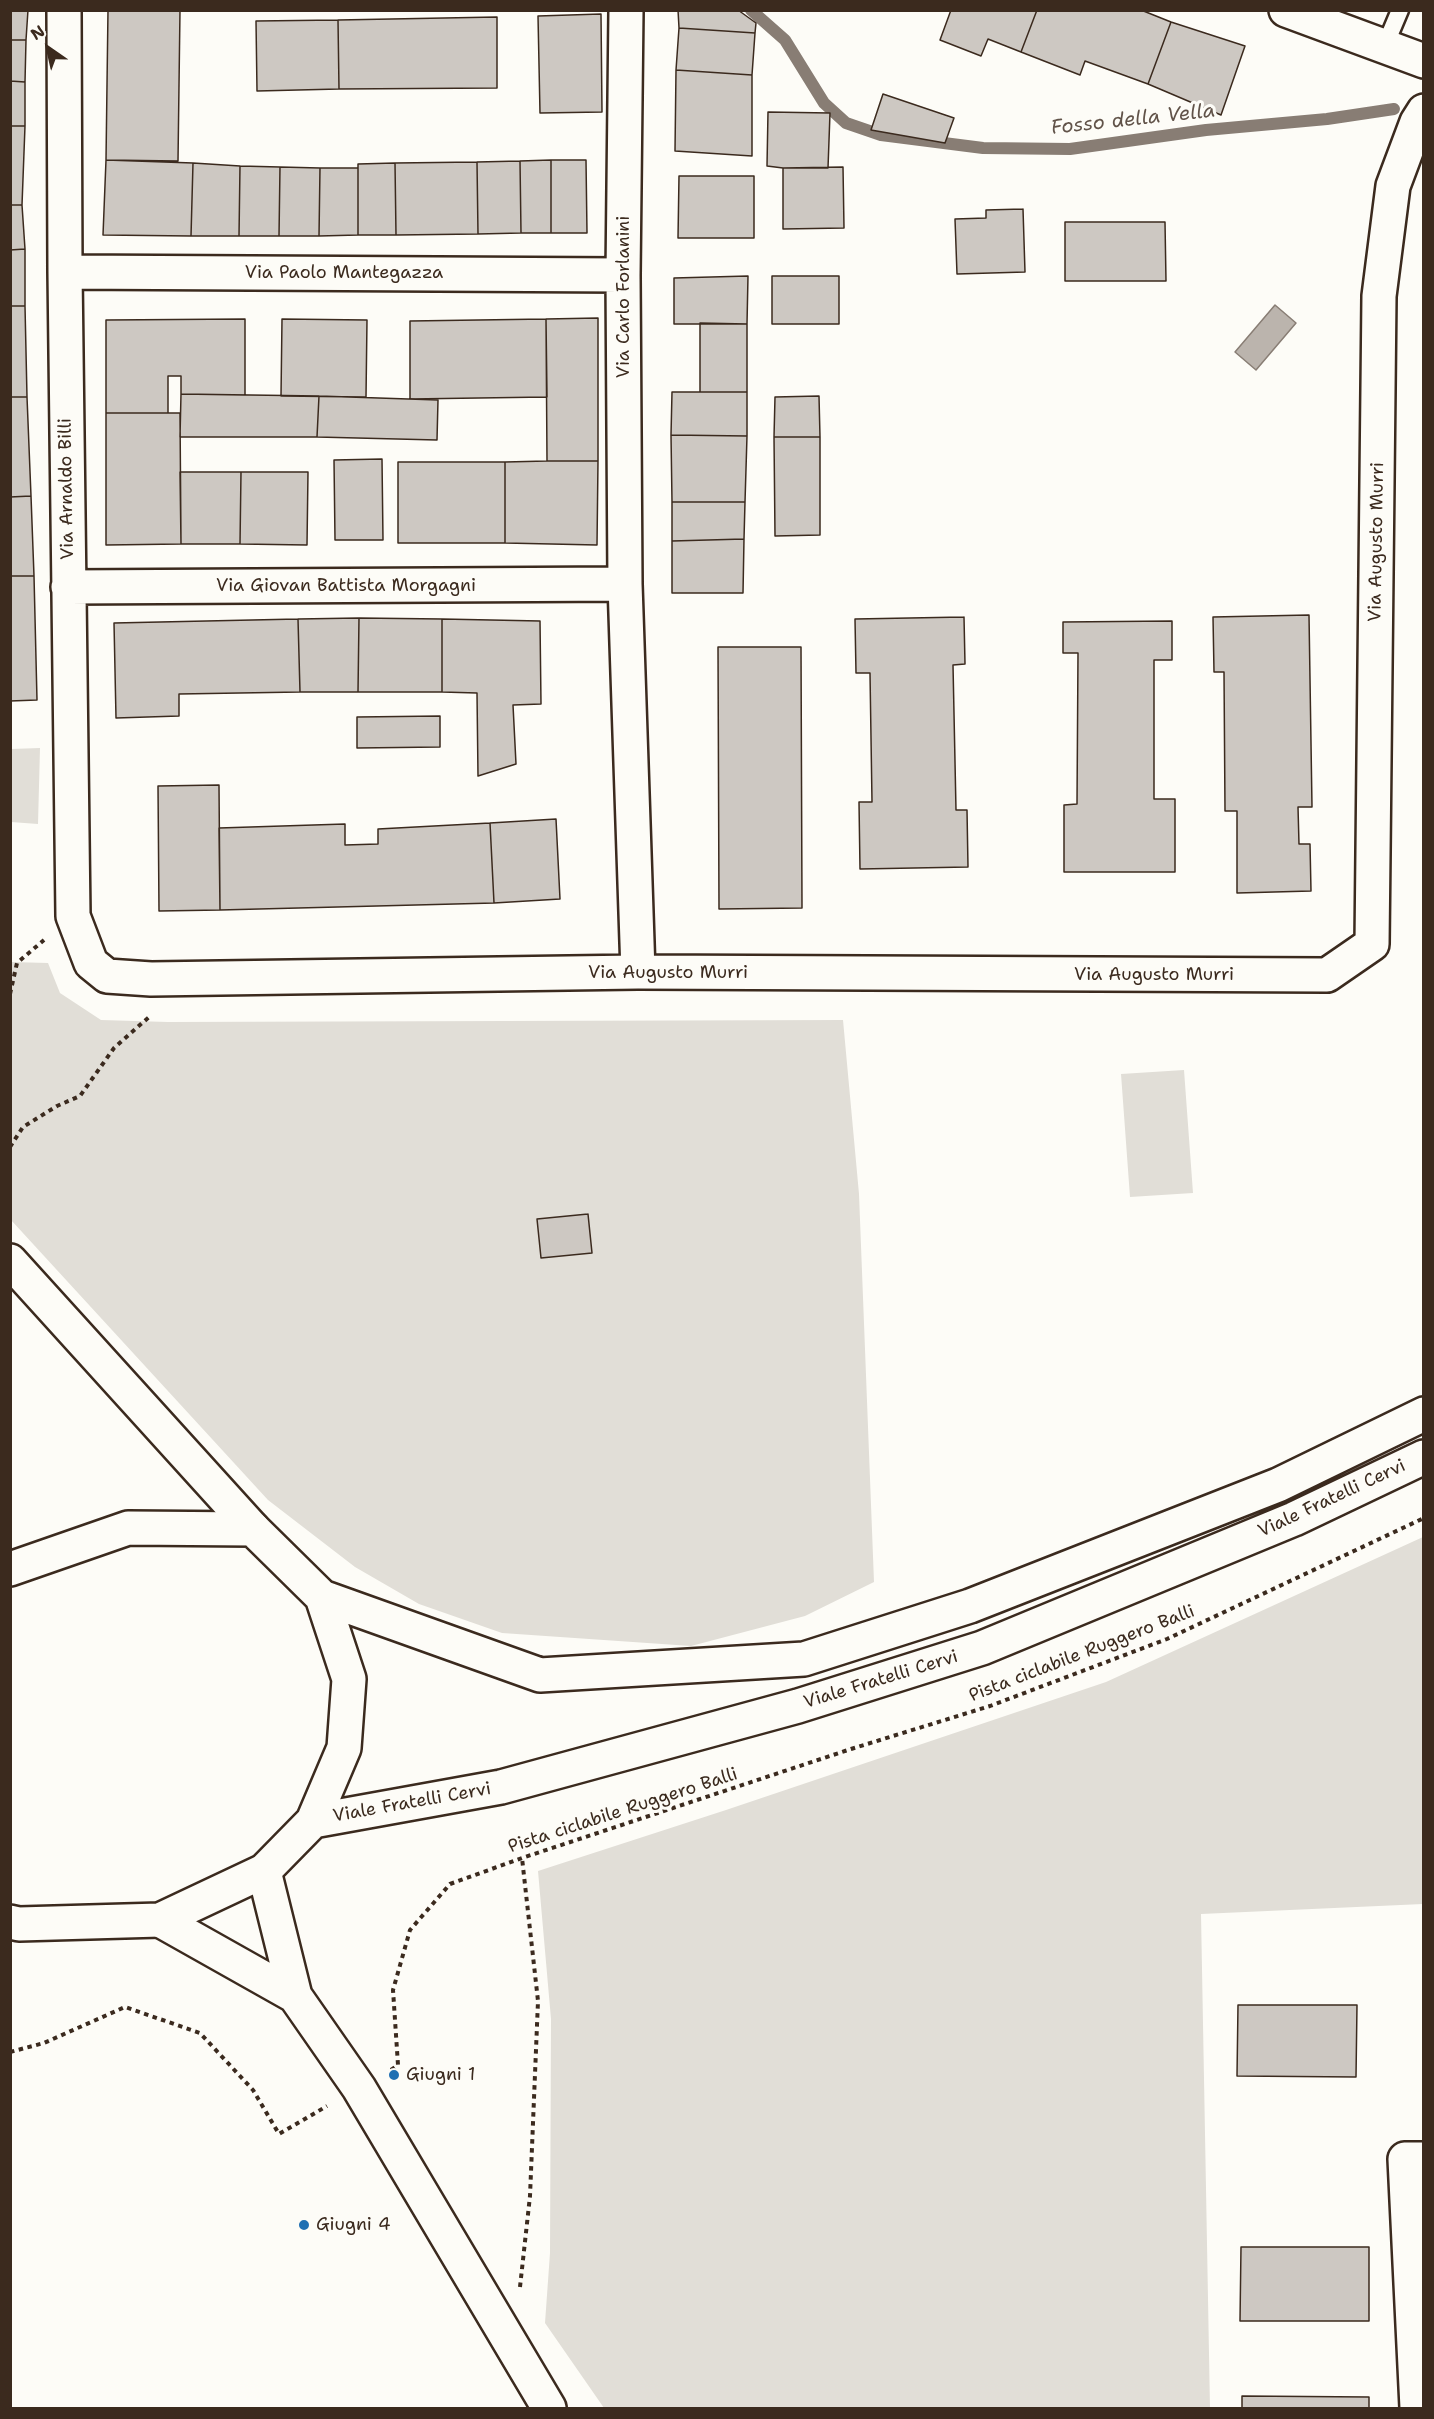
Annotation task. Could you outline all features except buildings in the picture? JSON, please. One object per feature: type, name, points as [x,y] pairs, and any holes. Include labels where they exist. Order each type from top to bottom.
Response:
[{"type":"street","name":"Via Arnaldo Billi","points":[[64,10],[73,916],[91,963]]},
{"type":"street","name":"Via Carlo Forlanini","points":[[626,10],[623,275],[625,584],[638,972]]},
{"type":"street","points":[[1286,10],[1424,61]]},
{"type":"street","name":"Via Augusto Murri","points":[[91,963],[107,976],[152,979],[638,972],[1327,975],[1372,944],[1379,296],[1393,186],[1417,122],[1424,111]]},
{"type":"street","name":"Via Paolo Mantegazza","points":[[65,272],[623,275]]},
{"type":"street","name":"Via Giovan Battista Morgagni","points":[[68,587],[625,584]]},
{"type":"street","name":"Viale Fratelli Cervi","points":[[10,1260],[253,1529],[322,1597],[540,1675],[804,1659],[970,1606],[1278,1485],[1424,1414]]},
{"type":"street","name":"Viale Fratelli Cervi","points":[[313,1821],[501,1787],[798,1706],[982,1648],[1294,1519],[1424,1457]]},
{"type":"street","points":[[10,1569],[128,1528],[253,1529]]},
{"type":"street","name":"Viale Fratelli Cervi","points":[[13,1925],[160,1920],[264,1871],[313,1821],[344,1748],[349,1679],[322,1597]]},
{"type":"street","points":[[264,1871],[295,1996],[359,2088],[549,2409]]},
{"type":"street","points":[[160,1920],[295,1996]]},
{"type":"street","points":[[1417,2409],[1405,2159],[1424,2159]]},
{"type":"lane","points":[[1384,48],[1400,10]]},
{"type":"path","points":[[10,994],[17,963],[73,916]]},
{"type":"path","points":[[10,1148],[23,1127],[57,1106],[80,1096],[114,1048],[150,1017],[152,979]]},
{"type":"path","name":"Pista ciclabile Ruggero Balli","points":[[10,2052],[44,2043],[125,2007],[200,2033],[253,2090],[279,2134],[398,2065],[393,1990],[410,1930],[450,1884],[851,1749],[990,1706],[1167,1639],[1424,1518]]},
{"type":"path","points":[[519,2289],[530,2196],[538,2001],[522,1858]]},
{"type":"shaded area","points":[[1275,305],[1296,323],[1256,370],[1235,352]]},
{"type":"shaded area","points":[[40,748],[38,824],[11,822],[11,749]]},
{"type":"shaded area","points":[[11,962],[48,963],[60,993],[101,1020],[168,1022],[843,1020],[859,1194],[874,1582],[805,1616],[691,1646],[502,1633],[419,1604],[355,1567],[268,1500],[11,1220]]},
{"type":"shaded area","points":[[1184,1070],[1193,1193],[1130,1197],[1121,1074]]},
{"type":"shaded area","points":[[1423,1537],[1423,1904],[1201,1914],[1210,2408],[604,2408],[545,2323],[550,2253],[551,2019],[538,1871],[1106,1682]]},
{"type":"waterway","name":"Fosso della Vella","points":[[751,10],[785,40],[824,103],[846,123],[881,135],[983,148],[1070,149],[1206,130],[1327,119],[1394,109]]},
{"type":"place","name":"Giugni 1","points":[[394,2075]]},
{"type":"place","name":"Giugni 4","points":[[304,2225]]}]
